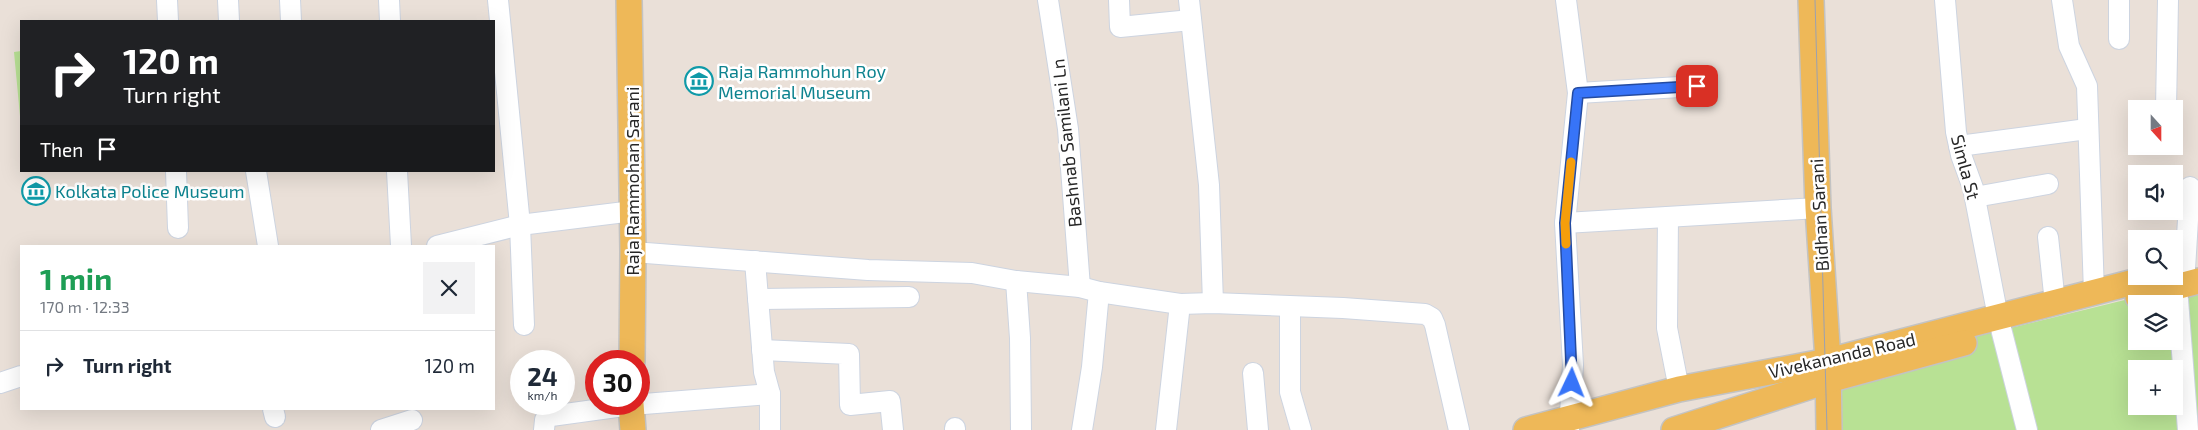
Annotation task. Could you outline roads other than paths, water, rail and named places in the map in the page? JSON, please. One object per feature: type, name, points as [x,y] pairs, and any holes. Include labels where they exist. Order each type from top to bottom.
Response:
[{"type":"main road","name":"Raja Rammohan Sarani","points":[[629,0],[633,252],[632,350]]},
{"type":"main road","name":"Bidhan Sarani","points":[[1811,0],[1818,208],[1828,371],[1829,430]]},
{"type":"main road","name":"Vivekananda Road","points":[[2000,324],[2055,303],[2133,285]]},
{"type":"main road","name":"Vivekananda Road","points":[[1674,430],[1828,371],[2144,285]]},
{"type":"main road","name":"Vivekananda Road","points":[[1526,430],[1569,425],[1680,389],[1828,371]]},
{"type":"main road","points":[[632,415],[633,430]]},
{"type":"street","points":[[167,0],[168,20]]},
{"type":"street","points":[[228,0],[229,20]]},
{"type":"street","points":[[290,0],[291,20]]},
{"type":"street","points":[[390,0],[390,20]]},
{"type":"street","points":[[498,0],[520,225],[524,325]]},
{"type":"street","name":"Bashnab Samilani Ln","points":[[1048,0],[1068,129],[1089,289],[1092,367],[1082,430]]},
{"type":"street","points":[[1119,0],[1120,27],[1191,20]]},
{"type":"street","points":[[1189,0],[1209,185],[1213,303]]},
{"type":"street","points":[[1566,0],[1578,93],[1565,223],[1573,365],[1569,425]]},
{"type":"street","name":"Simla St","points":[[1945,0],[1959,146],[1975,197],[2000,324],[2027,430]]},
{"type":"street","points":[[2062,0],[2068,46],[2087,86],[2094,293]]},
{"type":"street","points":[[2119,0],[2119,39]]},
{"type":"street","points":[[2166,100],[2168,0]]},
{"type":"street","points":[[1578,93],[1697,86]]},
{"type":"street","points":[[1959,146],[2087,129]]},
{"type":"street","points":[[176,172],[178,228]]},
{"type":"street","points":[[256,172],[268,245]]},
{"type":"street","points":[[397,172],[401,245]]},
{"type":"street","points":[[1975,197],[2048,184]]},
{"type":"street","points":[[2183,246],[2187,187]]},
{"type":"street","points":[[1565,223],[1818,208]]},
{"type":"street","points":[[441,245],[520,225],[632,212]]},
{"type":"street","points":[[1668,217],[1667,328],[1680,389]]},
{"type":"street","points":[[2048,237],[2055,303]]},
{"type":"street","points":[[633,252],[868,270],[972,273],[1180,304],[1213,303],[1414,311],[1432,318],[1441,345],[1459,430]]},
{"type":"street","points":[[755,261],[764,372],[770,394],[770,430]]},
{"type":"street","points":[[1016,281],[1020,338],[1021,430]]},
{"type":"street","points":[[2181,285],[2188,430]]},
{"type":"street","points":[[758,299],[909,297]]},
{"type":"street","points":[[1166,430],[1180,304]]},
{"type":"street","points":[[1290,306],[1290,392],[1301,430]]},
{"type":"street","points":[[762,350],[849,354],[850,405],[890,401],[893,430]]},
{"type":"street","points":[[1253,373],[1258,430]]},
{"type":"street","points":[[0,383],[20,376]]},
{"type":"street","points":[[650,403],[770,394]]},
{"type":"street","points":[[547,423],[585,414]]},
{"type":"street","points":[[382,430],[412,420]]},
{"type":"tram line","points":[[1815,0],[1827,430]]},
{"type":"place","name":"Raja Rammohun Roy Memorial Museum","points":[[699,81]]},
{"type":"place","name":"Kolkata Police Museum","points":[[36,191]]}]
